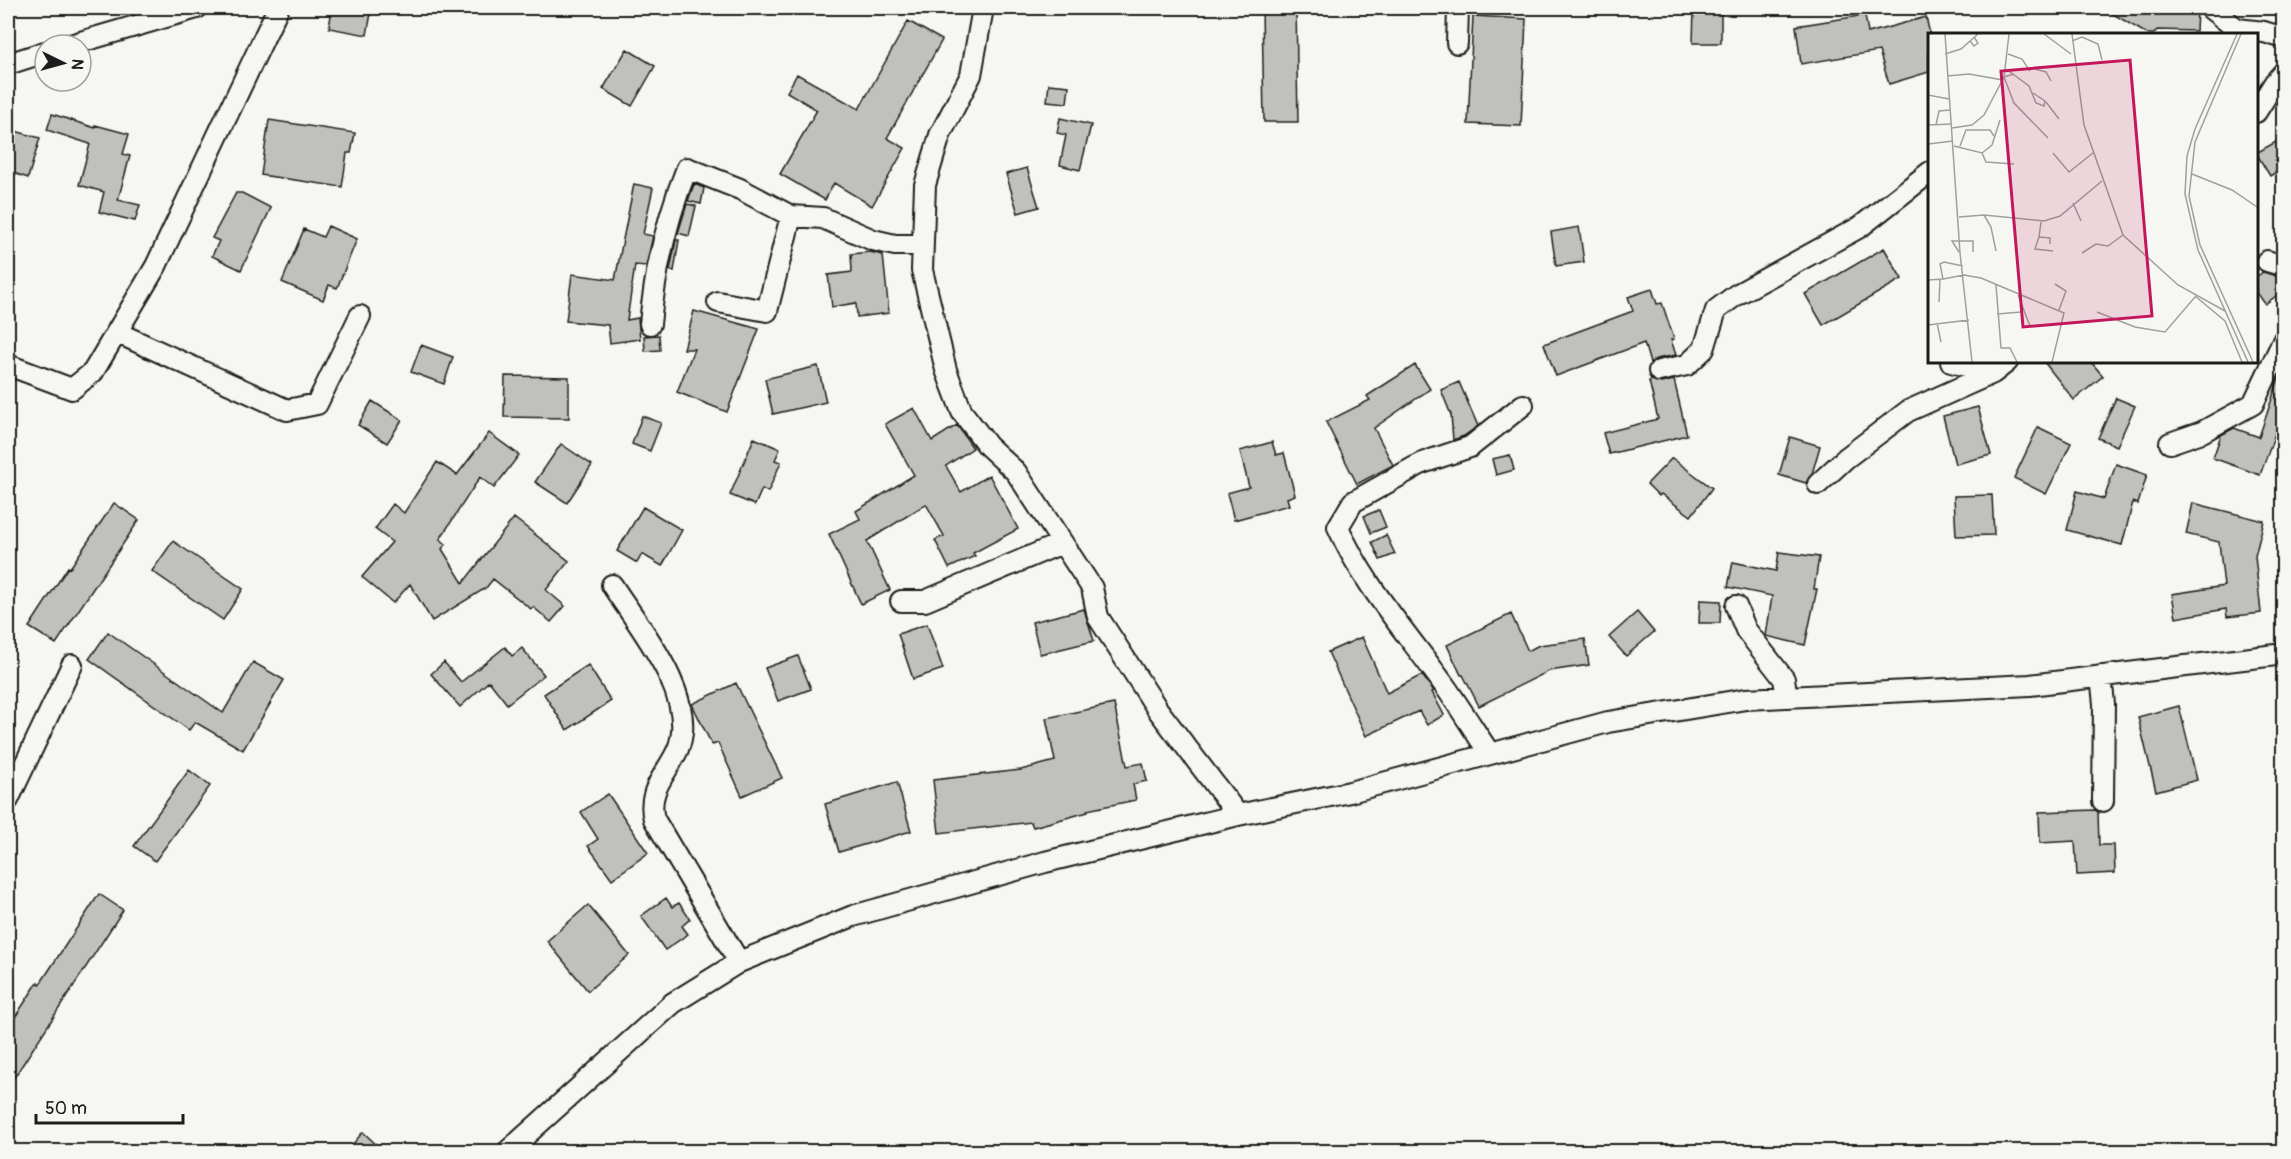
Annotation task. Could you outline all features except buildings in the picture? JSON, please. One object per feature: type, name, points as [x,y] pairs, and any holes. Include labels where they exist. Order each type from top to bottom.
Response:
[{"type":"street","points":[[93,38],[197,8]]},
{"type":"street","points":[[8,365],[72,389],[93,372],[156,266],[278,8]]},
{"type":"street","points":[[983,8],[971,75],[939,135],[925,185],[922,270],[946,370],[962,412],[988,446],[1016,472],[1092,588],[1098,617],[1158,710],[1238,815]]},
{"type":"street","points":[[1458,8],[1458,43]]},
{"type":"street","points":[[2213,8],[2237,32],[2264,32],[2283,38]]},
{"type":"street","points":[[8,63],[33,56]]},
{"type":"street","points":[[2258,109],[2283,72]]},
{"type":"street","points":[[650,324],[654,285],[674,200],[687,168],[740,189],[791,216],[823,218],[873,240],[895,245],[922,245]]},
{"type":"street","points":[[1659,371],[1687,365],[1704,349],[1716,310],[1736,295],[1860,227],[1928,173]]},
{"type":"street","points":[[718,302],[767,311],[791,216]]},
{"type":"street","points":[[118,333],[287,410],[317,404],[360,316]]},
{"type":"street","points":[[2170,443],[2202,432],[2253,404],[2283,339]]},
{"type":"street","points":[[1961,363],[2000,367]]},
{"type":"street","points":[[1818,484],[1846,458],[1908,411],[2000,367]]},
{"type":"street","points":[[1490,754],[1447,689],[1350,554],[1338,527],[1353,502],[1422,463],[1470,447],[1523,405]]},
{"type":"street","points":[[901,601],[925,602],[1062,543]]},
{"type":"street","points":[[612,585],[668,671],[682,712],[682,734],[679,747],[652,795],[654,819],[739,962]]},
{"type":"street","points":[[1736,606],[1746,630],[1784,679],[1787,697]]},
{"type":"street","points":[[507,1152],[673,1003],[739,962],[853,916],[1045,862],[1238,815],[1350,792],[1608,722],[1746,699],[2030,685],[2283,654]]},
{"type":"street","points":[[8,800],[72,665]]},
{"type":"street","points":[[2102,676],[2103,801]]}]
